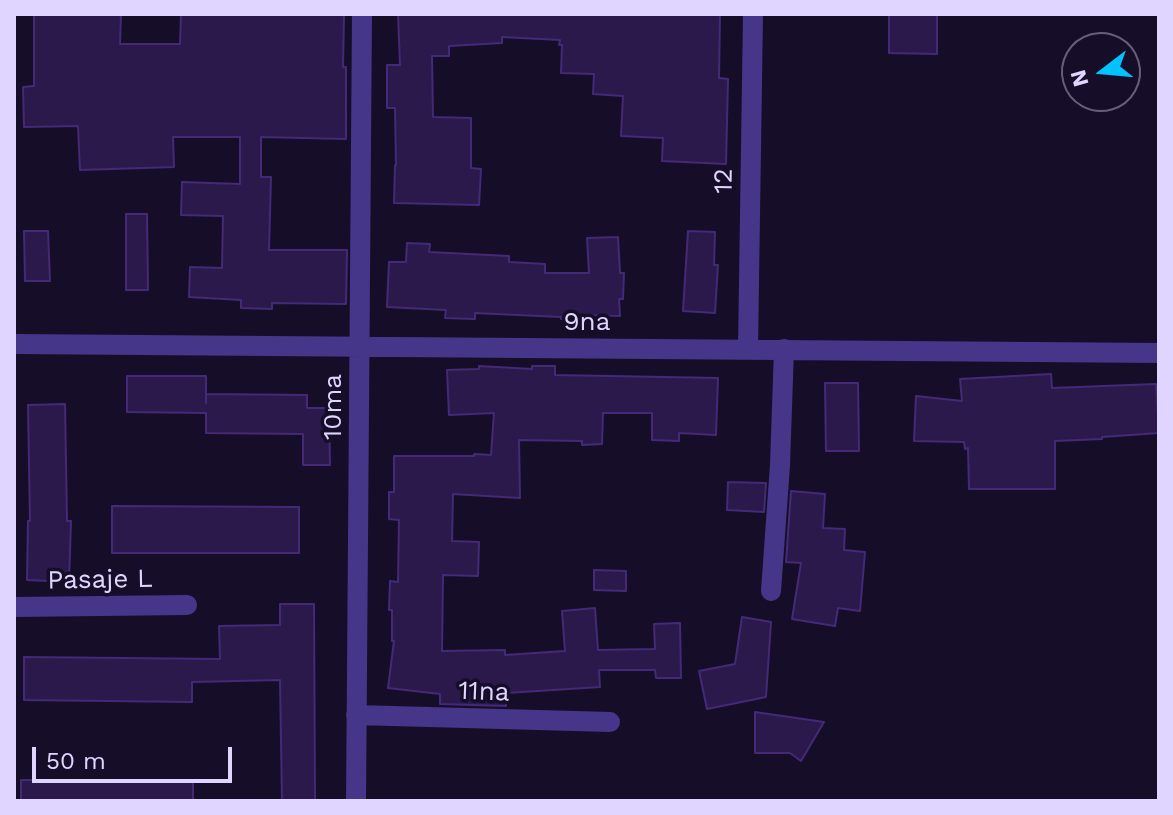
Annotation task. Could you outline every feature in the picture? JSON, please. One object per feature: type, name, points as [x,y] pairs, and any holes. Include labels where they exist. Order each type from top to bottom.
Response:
[{"type":"street","name":"10ma","points":[[356,801],[362,14]]},
{"type":"street","name":"12","points":[[748,349],[753,14]]},
{"type":"street","name":"9na","points":[[14,344],[1159,353]]},
{"type":"street","points":[[771,591],[784,349]]},
{"type":"street","name":"Pasaje L","points":[[14,607],[187,605]]},
{"type":"street","name":"11na","points":[[356,715],[610,722]]},
{"type":"building","points":[[34,14],[121,14],[120,44],[180,44],[181,14],[344,14],[346,139],[261,137],[261,177],[271,177],[269,250],[347,250],[346,304],[272,303],[272,309],[241,308],[241,300],[189,297],[190,267],[222,268],[223,216],[181,215],[182,182],[240,184],[240,137],[173,137],[174,167],[80,170],[78,126],[24,127],[23,87],[34,86]]},
{"type":"building","points":[[398,14],[720,14],[719,78],[728,79],[726,164],[662,161],[663,138],[621,136],[623,96],[593,94],[594,74],[561,73],[560,40],[502,37],[502,43],[449,46],[449,56],[432,56],[433,117],[471,118],[471,168],[481,169],[479,205],[394,203],[395,108],[387,108],[387,65],[400,65]]},
{"type":"building","points":[[889,15],[937,15],[937,54],[889,53]]},
{"type":"building","points":[[126,214],[147,214],[148,290],[126,290]]},
{"type":"building","points":[[24,231],[48,231],[50,281],[25,281]]},
{"type":"building","points":[[688,231],[715,232],[714,265],[718,265],[715,313],[683,311]]},
{"type":"building","points":[[618,237],[620,273],[624,273],[623,299],[619,299],[620,316],[583,315],[583,320],[475,313],[475,319],[445,318],[446,310],[387,307],[389,262],[406,262],[407,243],[430,244],[429,252],[509,256],[509,262],[545,264],[545,273],[589,273],[587,238]]},
{"type":"building","points":[[479,366],[532,369],[532,366],[555,366],[555,375],[718,378],[716,435],[679,433],[679,441],[652,440],[652,413],[603,413],[602,444],[519,440],[520,498],[453,494],[452,541],[479,542],[478,576],[443,575],[442,651],[505,650],[505,655],[565,651],[562,611],[595,608],[598,650],[655,649],[654,624],[680,623],[681,678],[656,678],[655,670],[599,670],[600,687],[506,693],[506,706],[440,704],[440,694],[388,688],[394,641],[392,610],[389,610],[390,581],[398,582],[399,520],[389,519],[389,492],[394,492],[394,456],[491,455],[494,413],[449,415],[447,370],[479,369]]},
{"type":"building","points":[[1051,374],[1052,388],[1156,384],[1159,433],[1055,441],[1055,489],[969,489],[968,448],[965,449],[964,442],[914,441],[916,396],[962,401],[960,379]]},
{"type":"building","points":[[127,376],[206,376],[206,394],[307,395],[307,408],[329,408],[330,465],[303,465],[303,434],[206,433],[206,413],[127,412]]},
{"type":"building","points":[[825,383],[858,383],[859,451],[826,451]]},
{"type":"building","points":[[65,404],[67,521],[71,521],[69,582],[27,580],[30,521],[28,405]]},
{"type":"building","points":[[728,482],[766,483],[764,512],[727,510]]},
{"type":"building","points":[[791,491],[825,494],[823,528],[845,529],[844,550],[865,552],[860,611],[838,608],[835,626],[792,619],[801,563],[786,562]]},
{"type":"building","points":[[112,506],[299,507],[299,553],[112,553]]},
{"type":"building","points":[[594,570],[626,571],[626,591],[594,590]]},
{"type":"building","points":[[280,604],[314,604],[315,801],[282,801],[280,680],[192,682],[192,702],[24,700],[24,657],[220,659],[219,626],[280,625]]},
{"type":"building","points":[[742,617],[771,622],[766,697],[707,709],[699,671],[735,664]]},
{"type":"building","points":[[755,712],[824,722],[801,761],[790,753],[755,753]]},
{"type":"building","points":[[21,780],[193,780],[193,801],[21,801]]}]
